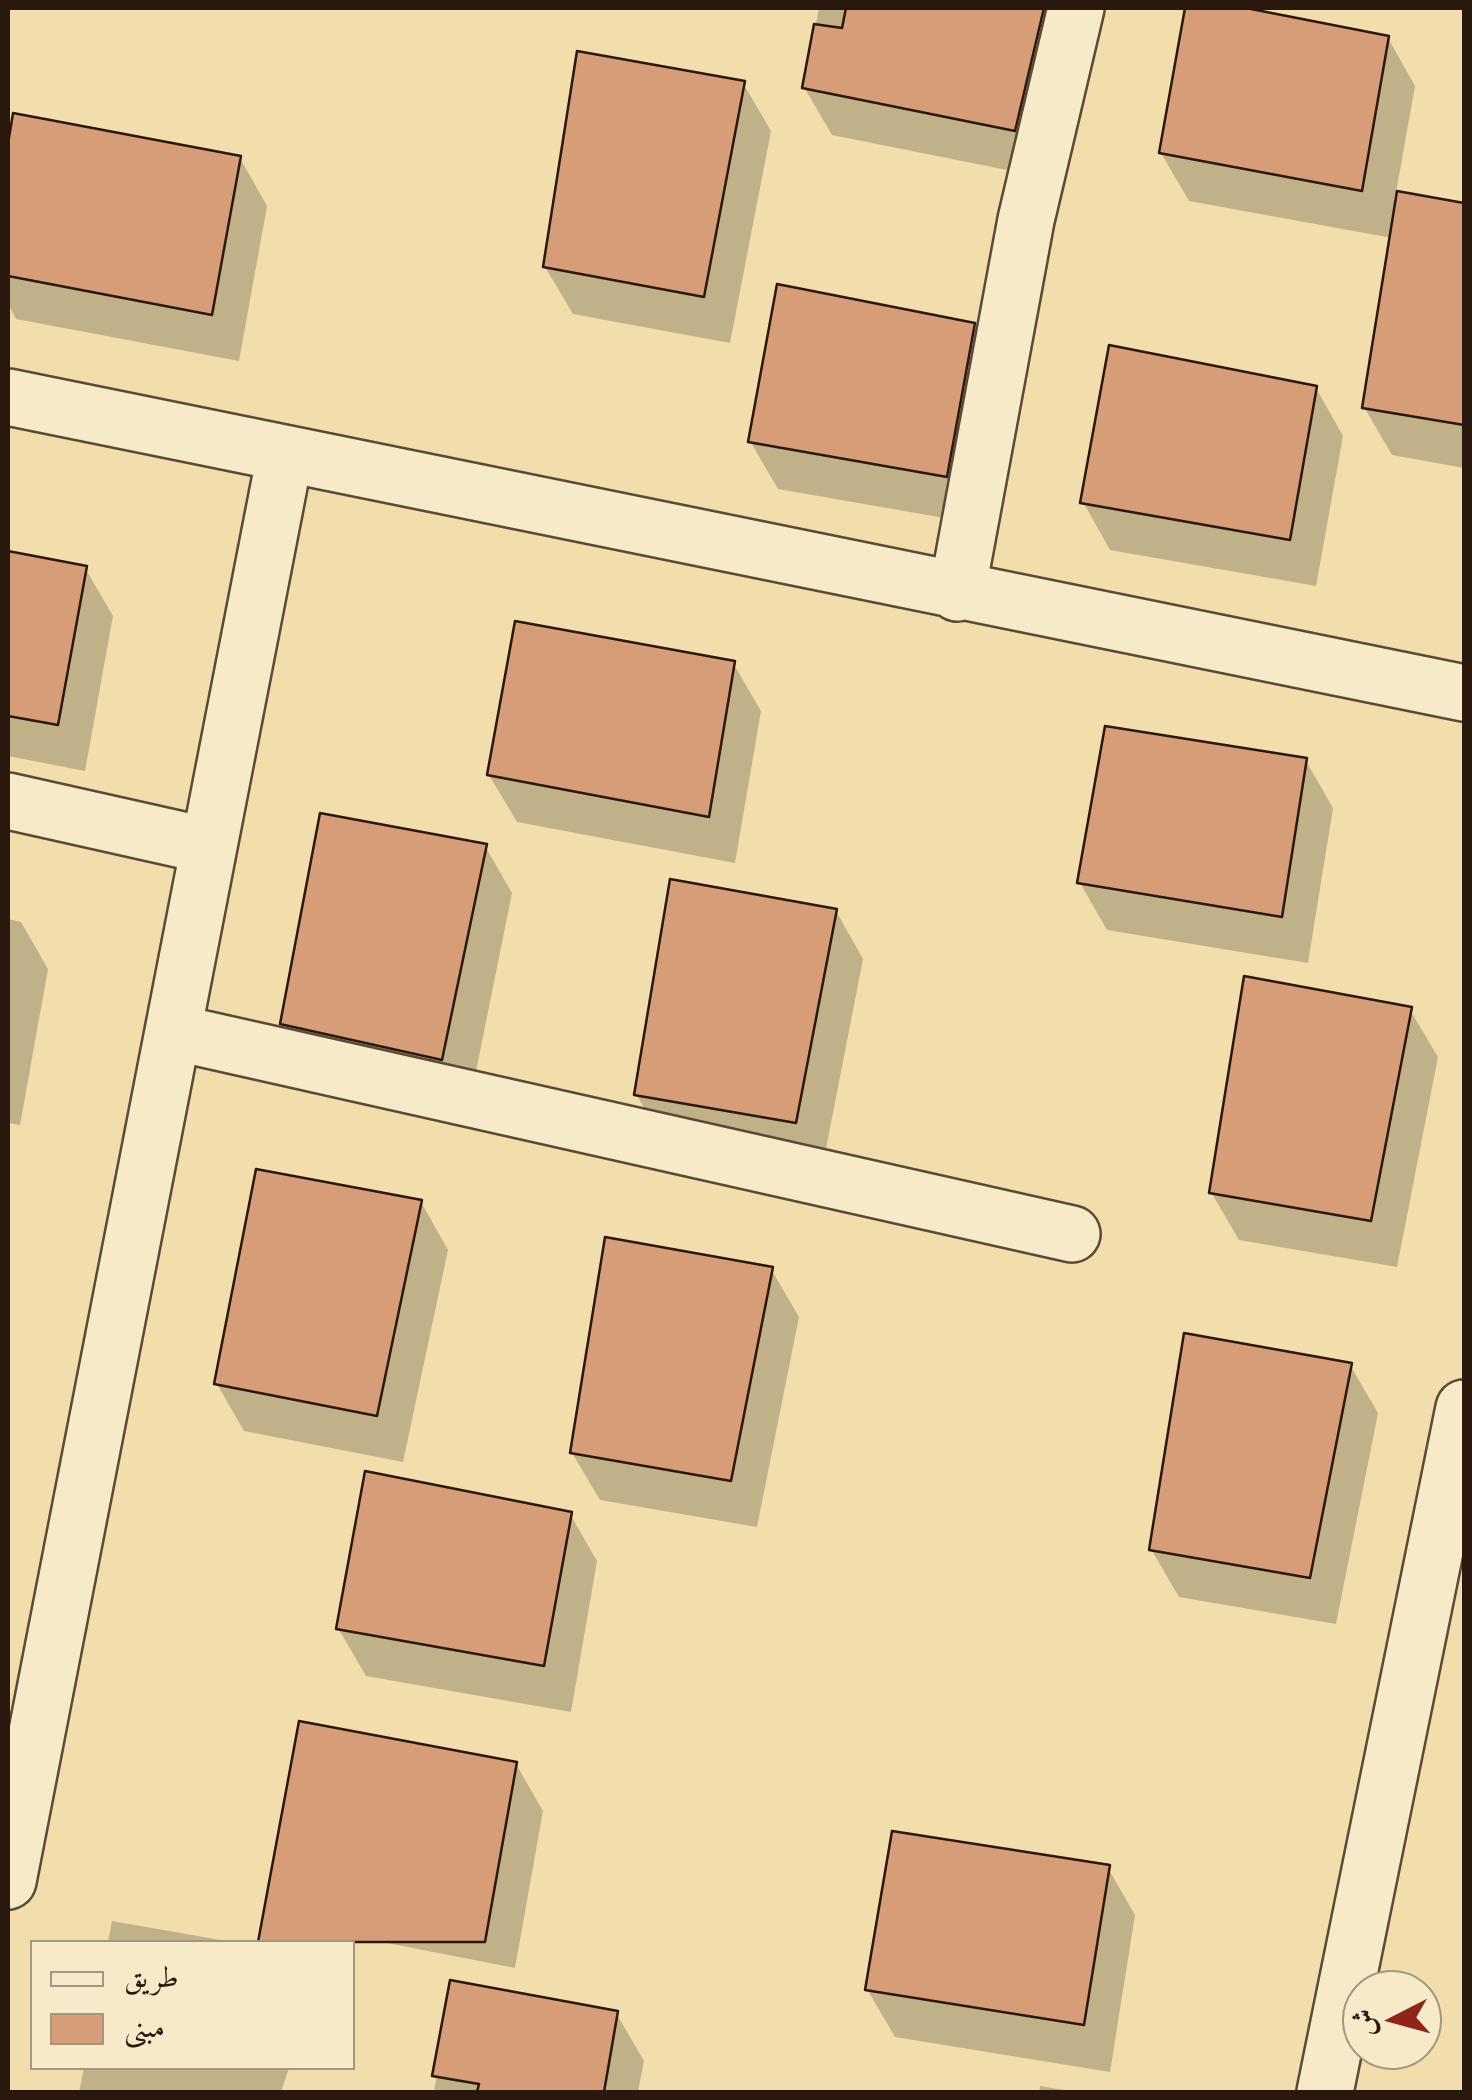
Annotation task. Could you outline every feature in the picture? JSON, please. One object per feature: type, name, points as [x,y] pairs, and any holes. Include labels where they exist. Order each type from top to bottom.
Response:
[{"type":"street","points":[[957,593],[1026,220],[1076,8]]},
{"type":"street","points":[[8,397],[1464,694]]},
{"type":"street","points":[[8,1880],[286,454]]},
{"type":"street","points":[[8,801],[209,846]]},
{"type":"street","points":[[173,1032],[1072,1234]]},
{"type":"street","points":[[1325,2092],[1464,1408]]},
{"type":"building","points":[[846,8],[1044,8],[1015,131],[802,88],[814,24],[842,28]]},
{"type":"building","points":[[1185,8],[1246,8],[1389,36],[1362,191],[1159,153]]},
{"type":"building","points":[[577,51],[745,81],[704,297],[543,267]]},
{"type":"building","points":[[13,113],[241,156],[212,315],[8,276],[8,144]]},
{"type":"building","points":[[1397,191],[1464,203],[1464,425],[1362,408]]},
{"type":"building","points":[[777,284],[975,323],[947,477],[748,442]]},
{"type":"building","points":[[1109,345],[1317,386],[1290,540],[1080,503]]},
{"type":"building","points":[[8,551],[87,566],[58,725],[8,716]]},
{"type":"building","points":[[515,621],[735,661],[709,817],[487,775]]},
{"type":"building","points":[[1105,726],[1307,758],[1282,917],[1077,883]]},
{"type":"building","points":[[320,813],[487,844],[442,1060],[280,1024]]},
{"type":"building","points":[[670,879],[837,909],[796,1123],[634,1095]]},
{"type":"building","points":[[1244,976],[1412,1007],[1371,1221],[1209,1193]]},
{"type":"building","points":[[256,1169],[422,1200],[377,1416],[214,1384]]},
{"type":"building","points":[[605,1237],[773,1267],[731,1481],[570,1453]]},
{"type":"building","points":[[1184,1333],[1352,1363],[1310,1578],[1149,1550]]},
{"type":"building","points":[[365,1471],[572,1512],[544,1666],[336,1629]]},
{"type":"building","points":[[299,1721],[517,1762],[485,1942],[258,1940]]},
{"type":"building","points":[[892,1831],[1110,1865],[1084,2025],[865,1990]]},
{"type":"building","points":[[450,1980],[618,2011],[604,2092],[477,2092],[479,2084],[432,2076]]}]
